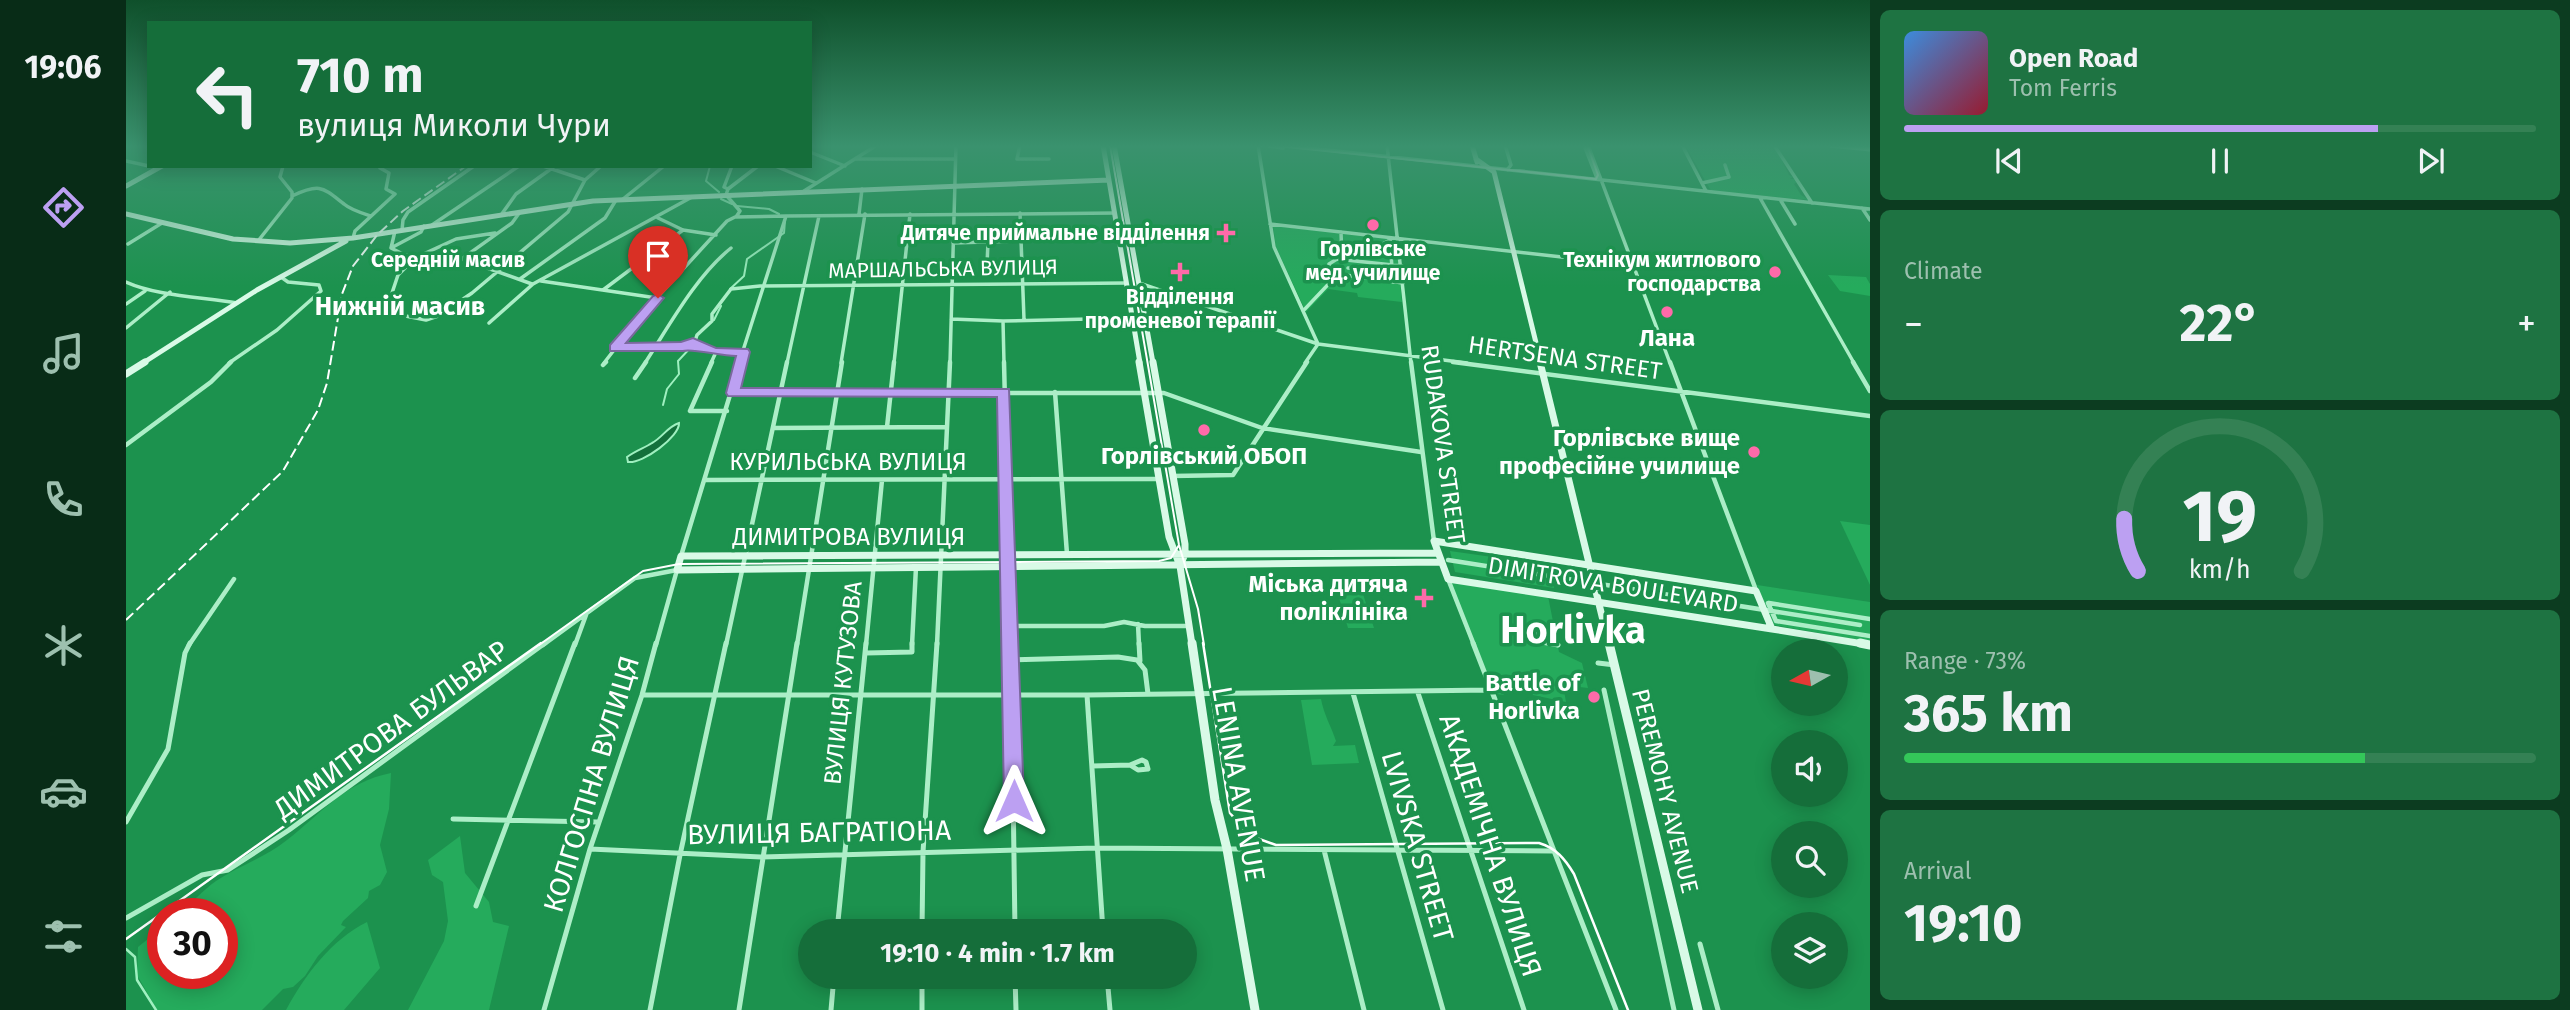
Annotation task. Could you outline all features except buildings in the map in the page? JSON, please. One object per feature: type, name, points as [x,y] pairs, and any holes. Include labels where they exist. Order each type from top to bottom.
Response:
[{"type":"street","points":[[290,192],[292,196]]},
{"type":"street","points":[[258,242],[278,219],[292,196],[300,192]]},
{"type":"street","points":[[332,192],[346,206],[372,216]]},
{"type":"street","points":[[353,238],[355,231],[395,194],[392,192]]},
{"type":"street","points":[[402,230],[403,220],[408,212],[437,192]]},
{"type":"street","points":[[432,225],[480,192]]},
{"type":"street","points":[[502,215],[503,208],[520,192]]},
{"type":"street","points":[[495,233],[452,239],[419,255],[397,275],[394,290],[376,311],[398,312],[426,320],[438,316],[472,293],[549,229],[568,212],[578,192]]},
{"type":"street","points":[[519,280],[606,218],[619,200],[629,192]]},
{"type":"street","points":[[126,374],[237,303],[340,242],[353,238],[572,204],[726,192]]},
{"type":"street","points":[[727,192],[740,211],[736,217]]},
{"type":"street","points":[[859,214],[862,192]]},
{"type":"street","points":[[922,919],[923,852],[935,696],[947,427],[954,192]]},
{"type":"street","name":"LENINA AVENUE","points":[[1111,192],[1159,479],[1173,554],[1180,566],[1215,800],[1227,849],[1255,1010]]},
{"type":"street","points":[[1123,192],[1185,554],[1180,566],[1445,561],[1860,625]]},
{"type":"street","points":[[1172,476],[1233,475],[1318,344],[1274,247],[1266,192]]},
{"type":"street","name":"RUDAKOVA STREET","points":[[1393,192],[1421,452],[1434,541],[1438,553],[1445,561],[1448,579],[1616,1010]]},
{"type":"street","name":"PEREMOHY AVENUE","points":[[1495,192],[1514,252],[1698,1010]]},
{"type":"street","points":[[1605,192],[1756,591],[1776,621],[1867,635]]},
{"type":"street","points":[[1707,192],[1870,209]]},
{"type":"street","points":[[1805,192],[1812,203]]},
{"type":"street","points":[[489,323],[533,284],[693,196]]},
{"type":"street","points":[[1759,198],[1870,391]]},
{"type":"street","points":[[1781,200],[1796,224]]},
{"type":"street","points":[[1862,208],[1870,220]]},
{"type":"street","points":[[462,259],[512,223],[520,212]]},
{"type":"street","points":[[603,365],[727,221],[736,217],[954,212],[1115,213]]},
{"type":"street","points":[[1020,213],[1024,318]]},
{"type":"street","points":[[126,214],[258,242],[340,242]]},
{"type":"street","points":[[738,1010],[865,214]]},
{"type":"street","points":[[887,427],[910,214]]},
{"type":"street","points":[[677,570],[733,393],[760,286],[786,216]]},
{"type":"street","points":[[650,1010],[680,855],[717,696],[819,216]]},
{"type":"street","points":[[657,217],[683,230],[716,236]]},
{"type":"street","points":[[128,244],[162,223]]},
{"type":"street","points":[[1270,224],[1633,265]]},
{"type":"street","points":[[391,248],[421,232],[424,226]]},
{"type":"street","points":[[602,290],[683,230]]},
{"type":"street","points":[[391,248],[395,231]]},
{"type":"street","points":[[1341,232],[1342,259]]},
{"type":"street","points":[[1356,260],[1367,252],[1366,248],[1373,249],[1390,240],[1393,282]]},
{"type":"street","points":[[987,265],[988,242]]},
{"type":"street","points":[[953,243],[1021,242]]},
{"type":"street","points":[[391,248],[405,255],[462,259],[533,284]]},
{"type":"street","points":[[635,377],[653,348],[721,256],[731,248]]},
{"type":"street","points":[[1402,266],[1342,259],[1329,264],[1332,271],[1338,274],[1404,283]]},
{"type":"street","points":[[1356,260],[1358,277]]},
{"type":"street","points":[[1348,268],[1393,273]]},
{"type":"street","points":[[1303,311],[1338,274]]},
{"type":"street","points":[[126,445],[211,382],[225,366],[277,330],[321,290],[319,285],[288,282],[281,277]]},
{"type":"street","points":[[540,281],[658,298]]},
{"type":"street","points":[[126,282],[145,291],[171,292],[237,303]]},
{"type":"street","points":[[1126,283],[1139,283]]},
{"type":"street","name":"МАРШАЛЬСЬКА ВУЛИЦЯ","points":[[694,344],[697,335],[712,321],[712,314],[731,289],[760,286],[1126,283]]},
{"type":"street","name":"HERTSENA STREET","points":[[1139,283],[1318,344],[1870,416]]},
{"type":"street","points":[[126,303],[145,291]]},
{"type":"street","points":[[126,328],[171,292]]},
{"type":"street","points":[[951,319],[1003,321],[1024,318],[1132,318]]},
{"type":"street","points":[[1003,321],[1015,919]]},
{"type":"street","points":[[615,348],[694,344],[716,352],[744,352]]},
{"type":"street","points":[[716,352],[690,411],[727,411]]},
{"type":"street","points":[[1055,392],[1067,555]]},
{"type":"street","points":[[733,393],[1158,392],[1262,428],[1421,452]]},
{"type":"street","points":[[773,428],[947,427]]},
{"type":"street","name":"КУРИЛЬСЬКА ВУЛИЦЯ","points":[[704,480],[1159,479]]},
{"type":"street","name":"ВУЛИЦЯ КУТУЗОВА","points":[[838,919],[882,480]]},
{"type":"street","name":"DIMITROVA BOULEVARD","points":[[1434,541],[1756,591]]},
{"type":"street","points":[[1185,554],[1438,553]]},
{"type":"street","name":"ДИМИТРОВА ВУЛИЦЯ","points":[[681,556],[1185,554]]},
{"type":"street","name":"ДИМИТРОВА ВУЛИЦЯ","points":[[677,570],[1180,566]]},
{"type":"street","points":[[866,653],[912,652],[916,567]]},
{"type":"street","name":"ДИМИТРОВА БУЛЬВАР","points":[[126,918],[202,875],[228,870],[298,824],[363,773],[635,578],[677,570]]},
{"type":"street","name":"КОЛГОСПНА ВУЛИЦЯ","points":[[544,1010],[598,822],[642,695],[677,570]]},
{"type":"street","points":[[126,822],[169,749],[185,653],[194,635],[234,579]]},
{"type":"street","name":"DIMITROVA BOULEVARD","points":[[1448,579],[1870,645]]},
{"type":"street","points":[[1772,630],[1768,603],[1870,619]]},
{"type":"street","points":[[476,906],[586,615]]},
{"type":"street","points":[[1856,617],[1867,635]]},
{"type":"street","points":[[1010,626],[1104,626],[1124,622],[1189,626]]},
{"type":"street","points":[[1138,624],[1140,662],[1145,670],[1148,694]]},
{"type":"street","points":[[1528,636],[1527,633],[1556,638]]},
{"type":"street","points":[[1520,635],[1528,636]]},
{"type":"street","points":[[1528,636],[1528,640],[1558,645]]},
{"type":"street","points":[[1011,660],[1118,657],[1140,662]]},
{"type":"street","points":[[1598,663],[1615,665]]},
{"type":"street","points":[[642,695],[935,696],[1418,693],[1491,690]]},
{"type":"street","points":[[1604,690],[1674,1010]]},
{"type":"street","name":"LVIVSKA STREET","points":[[1353,693],[1443,1010]]},
{"type":"street","name":"АКАДЕМІЧНА ВУЛИЦЯ","points":[[1418,693],[1524,1010]]},
{"type":"street","points":[[1087,695],[1102,919]]},
{"type":"street","points":[[1091,766],[1130,765]]},
{"type":"street","points":[[453,819],[598,822]]},
{"type":"street","name":"ВУЛИЦЯ БАГРАТІОНА","points":[[590,849],[761,857],[1096,848],[1552,850]]},
{"type":"street","points":[[1324,850],[1364,1010]]},
{"type":"street","points":[[1700,944],[1718,1010]]},
{"type":"street","points":[[831,1010],[833,989]]},
{"type":"street","points":[[922,989],[922,1010]]},
{"type":"street","points":[[1015,989],[1016,1010]]},
{"type":"street","points":[[1108,989],[1110,1010]]},
{"type":"shaded area","points":[[1723,192],[1799,192],[1809,200]]},
{"type":"shaded area","points":[[1273,226],[1396,239],[1402,302],[1358,297],[1357,293],[1328,289],[1306,312],[1276,247]]},
{"type":"shaded area","points":[[1828,275],[1866,277],[1870,284],[1870,296],[1840,291]]},
{"type":"shaded area","points":[[679,423],[674,435],[660,448],[642,459],[628,462],[627,457],[656,441]]},
{"type":"shaded area","points":[[1840,521],[1870,525],[1870,585]]},
{"type":"shaded area","points":[[1450,551],[1549,565],[1554,588],[1455,572]]},
{"type":"shaded area","points":[[1447,580],[1548,596],[1559,652],[1582,663],[1588,688],[1563,685],[1566,702],[1533,695],[1531,688],[1500,684],[1504,695],[1490,693]]},
{"type":"shaded area","points":[[1757,585],[1870,602],[1870,642],[1774,625]]},
{"type":"shaded area","points":[[1337,591],[1362,591],[1374,628],[1348,628]]},
{"type":"shaded area","points":[[1321,699],[1336,741],[1333,746],[1355,745],[1359,763],[1312,765],[1301,700]]},
{"type":"shaded area","points":[[391,773],[389,809],[380,845],[387,872],[380,885],[369,891],[368,898],[343,921],[341,925],[346,927],[318,956],[305,976],[293,987],[283,989],[262,1010],[157,1010],[137,975],[138,947],[147,940],[147,989],[238,989],[238,898],[196,898],[216,881],[279,846],[347,791],[375,777]]},
{"type":"shaded area","points":[[460,836],[465,873],[489,902],[493,922],[509,926],[489,1010],[408,1010],[444,941],[448,921],[443,882],[432,875],[428,860]]},
{"type":"shaded area","points":[[367,922],[380,968],[344,1010],[286,1010],[320,960],[342,938]]},
{"type":"waterway","points":[[721,199],[732,204]]},
{"type":"waterway","points":[[737,206],[769,209],[779,214]]},
{"type":"waterway","points":[[730,289],[744,276],[747,259],[784,233],[785,221]]},
{"type":"waterway","points":[[714,320],[721,306]]},
{"type":"waterway","points":[[663,405],[667,389],[679,374],[678,361],[693,345]]},
{"type":"waterway","points":[[126,949],[135,957],[137,980],[156,1010]]},
{"type":"tram line","points":[[1118,192],[1179,545]]},
{"type":"tram line","points":[[539,645],[643,571],[679,564],[1159,561],[1171,558],[1179,545]]},
{"type":"tram line","points":[[1179,545],[1198,609],[1204,645]]},
{"type":"tram line","points":[[126,939],[541,643]]},
{"type":"tram line","points":[[1203,643],[1230,813],[1248,835],[1276,845],[1545,845],[1560,855],[1574,874],[1628,1010]]},
{"type":"railway","points":[[126,620],[283,471],[318,410],[327,383],[342,294],[353,266],[378,234],[429,192]]},
{"type":"place","name":"Горлівське мед. училище","points":[[1373,225]]},
{"type":"place","name":"Дитяче приймальне відділення","points":[[1226,233]]},
{"type":"place","name":"Відділення променевої терапії","points":[[1180,272]]},
{"type":"place","name":"Технікум житлового господарства","points":[[1775,272]]},
{"type":"place","name":"Лана","points":[[1667,312]]},
{"type":"place","name":"Горлівський ОБОП","points":[[1204,430]]},
{"type":"place","name":"Горлівське вище професійне училище","points":[[1754,452]]},
{"type":"place","name":"Міська дитяча поліклініка","points":[[1424,598]]},
{"type":"place","name":"Battle of Horlivka","points":[[1594,697]]},
{"type":"district","name":"Середній масив","points":[[448,260]]},
{"type":"district","name":"Нижній масив","points":[[400,306]]},
{"type":"district","name":"Horlivka","points":[[1573,630]]},
{"type":"route","points":[[658,298],[615,348],[683,346],[693,343],[702,349],[716,352],[744,352],[733,393],[1004,392],[1014,801]]}]
